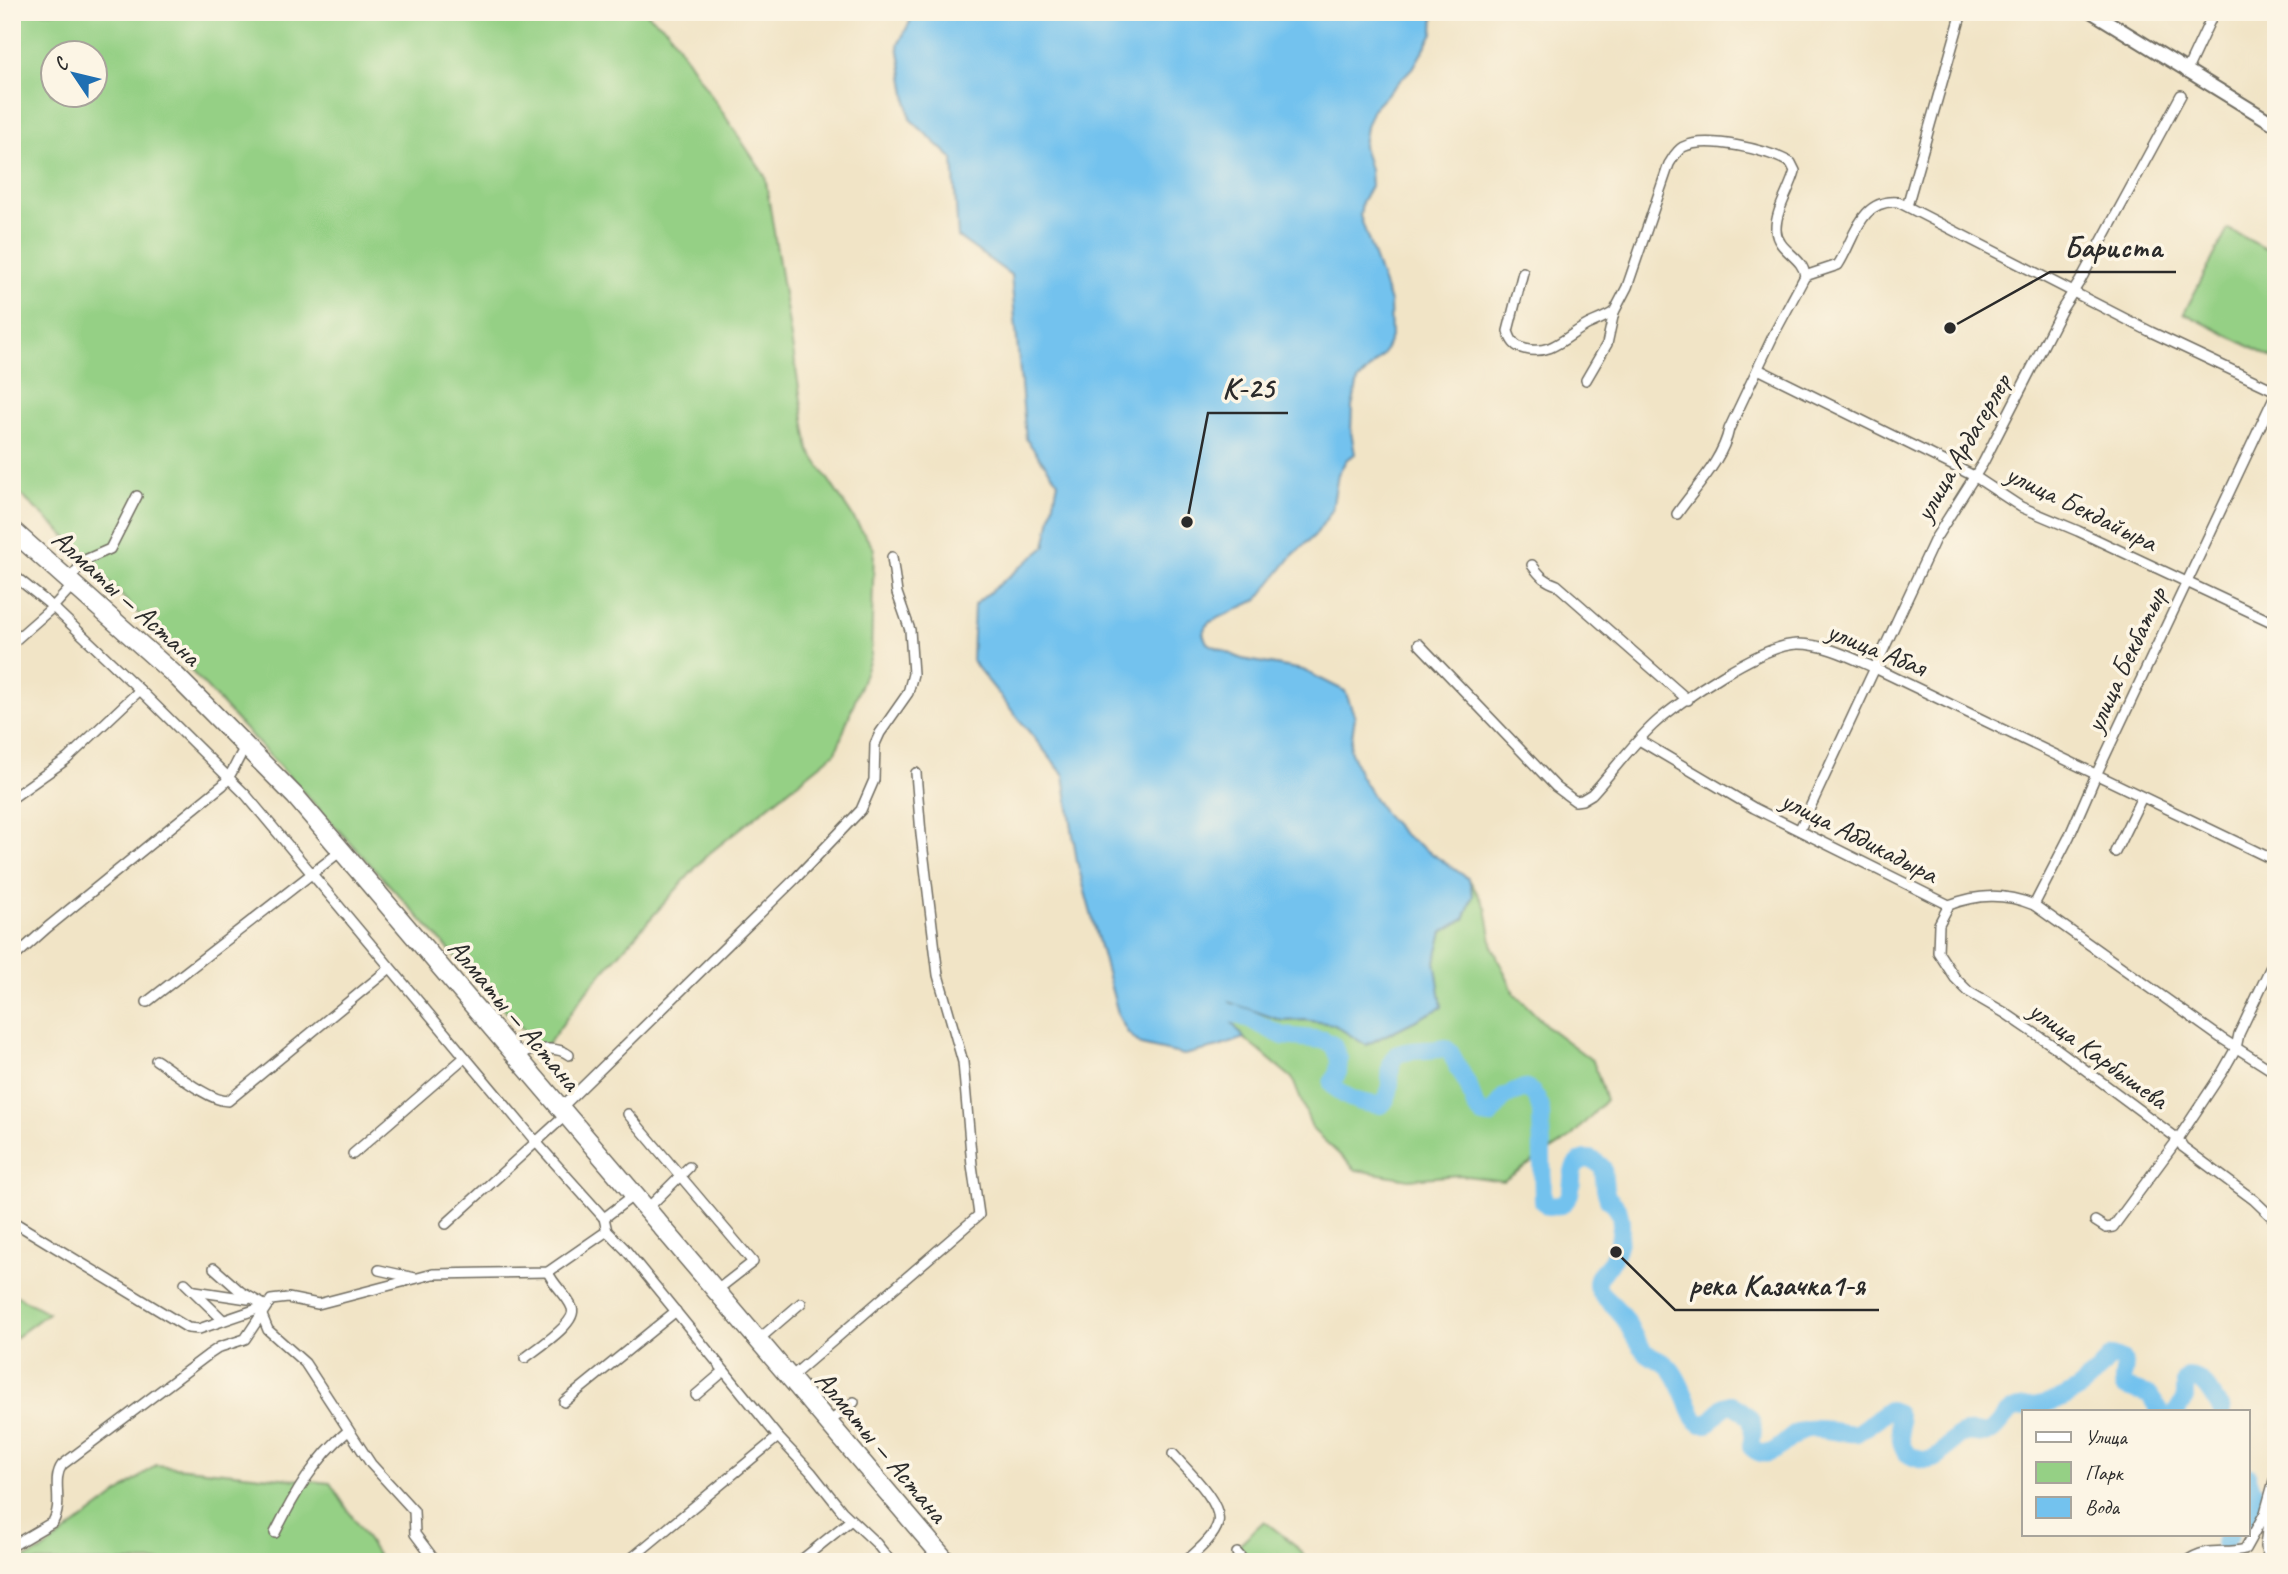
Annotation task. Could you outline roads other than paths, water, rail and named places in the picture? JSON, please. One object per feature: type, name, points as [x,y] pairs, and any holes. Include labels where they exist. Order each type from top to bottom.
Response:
[{"type":"highway","name":"Алматы — Астана","points":[[12,530],[176,676],[295,796],[947,1562]]},
{"type":"street","points":[[1907,206],[1962,12]]},
{"type":"street","points":[[2092,12],[2276,125]]},
{"type":"street","points":[[2186,72],[2214,12]]},
{"type":"street","name":"улица Ардагерлер","points":[[1800,830],[1935,539],[1974,476],[2181,95]]},
{"type":"street","points":[[1586,380],[1607,344],[1614,312],[1627,287],[1669,164],[1678,150],[1686,146],[1732,146],[1759,151],[1791,163],[1795,171],[1778,216],[1776,231],[1783,246],[1803,266],[1805,276],[1729,429],[1720,456],[1677,514]]},
{"type":"street","points":[[1805,276],[1838,265],[1865,214],[1871,208],[1891,202],[1907,206],[2151,332],[2276,392]]},
{"type":"street","points":[[1524,272],[1508,331],[1514,344],[1521,348],[1535,351],[1551,349],[1589,324],[1614,312]]},
{"type":"street","name":"улица Бекдайыра","points":[[1758,369],[1974,476],[2021,507],[2276,624]]},
{"type":"street","name":"улица Бекбатыр","points":[[2034,905],[2069,837],[2276,392]]},
{"type":"street","points":[[12,643],[53,607],[85,560],[110,549],[137,496]]},
{"type":"street","points":[[446,1224],[536,1142],[862,810],[874,780],[875,744],[908,693],[913,674],[910,630],[897,593],[892,557]]},
{"type":"street","points":[[1532,565],[1541,578],[1558,585],[1688,700]]},
{"type":"street","points":[[12,574],[53,607],[270,820],[536,1142],[604,1218],[607,1231],[778,1437],[891,1562]]},
{"type":"street","name":"улица Абая","points":[[1419,644],[1569,799],[1582,800],[1592,794],[1655,724],[1688,700],[1741,665],[1778,648],[1794,644],[1829,649],[1875,668],[2276,861]]},
{"type":"street","points":[[12,798],[75,752],[140,690]]},
{"type":"street","name":"улица Абдикадыра","points":[[1639,740],[1754,808],[1949,905],[1973,897],[1993,896],[2014,898],[2034,905],[2236,1048],[2276,1073]]},
{"type":"street","points":[[12,959],[229,778],[234,764],[246,746]]},
{"type":"street","points":[[790,1378],[979,1215],[963,1062],[939,975],[916,773]]},
{"type":"street","points":[[2115,852],[2142,797]]},
{"type":"street","points":[[147,1002],[341,851]]},
{"type":"street","name":"улица Карбышева","points":[[1949,905],[1939,925],[1938,952],[1955,978],[1969,992],[2052,1045],[2178,1139],[2183,1147],[2254,1200],[2276,1221]]},
{"type":"street","points":[[2095,1221],[2106,1228],[2113,1227],[2178,1139],[2236,1048],[2239,1034],[2276,956]]},
{"type":"street","points":[[156,1060],[211,1096],[220,1101],[228,1101],[390,968]]},
{"type":"street","points":[[514,1052],[554,1049],[563,1050],[569,1055]]},
{"type":"street","points":[[353,1154],[465,1057]]},
{"type":"street","points":[[628,1114],[753,1262],[717,1290]]},
{"type":"street","points":[[647,1209],[689,1167]]},
{"type":"street","points":[[604,1218],[634,1195]]},
{"type":"street","points":[[12,1221],[188,1328],[199,1329],[264,1310]]},
{"type":"street","points":[[12,1546],[53,1522],[57,1513],[59,1492],[57,1475],[62,1465],[208,1354],[245,1339],[264,1310],[275,1299],[288,1298],[318,1304],[447,1272],[548,1272],[607,1231]]},
{"type":"street","points":[[214,1268],[264,1310],[268,1330],[304,1363],[371,1464],[414,1511],[415,1534],[436,1562]]},
{"type":"street","points":[[379,1270],[415,1278]]},
{"type":"street","points":[[525,1358],[568,1324],[573,1315],[572,1308],[548,1272]]},
{"type":"street","points":[[185,1283],[223,1320]]},
{"type":"street","points":[[195,1291],[254,1300]]},
{"type":"street","points":[[758,1340],[801,1303]]},
{"type":"street","points":[[564,1402],[676,1311]]},
{"type":"street","points":[[696,1395],[724,1371]]},
{"type":"street","points":[[828,1423],[854,1402]]},
{"type":"street","points":[[275,1533],[306,1477],[333,1443],[348,1431]]},
{"type":"street","points":[[628,1562],[778,1437]]},
{"type":"street","points":[[1173,1454],[1208,1495],[1218,1517],[1218,1525],[1212,1534],[1185,1562]]},
{"type":"street","points":[[2185,1562],[2213,1550],[2245,1549],[2260,1524],[2276,1473]]},
{"type":"street","points":[[2269,1501],[2265,1547],[2272,1562]]},
{"type":"street","points":[[799,1562],[851,1520]]},
{"type":"street","points":[[1237,1553],[1245,1562]]},
{"type":"water","points":[[915,12],[1434,12],[1433,33],[1415,65],[1373,109],[1366,127],[1363,146],[1370,170],[1371,186],[1362,202],[1360,216],[1390,302],[1391,337],[1383,355],[1358,381],[1352,407],[1351,432],[1355,454],[1347,459],[1338,474],[1332,510],[1316,534],[1293,555],[1257,600],[1208,623],[1203,634],[1207,643],[1242,659],[1303,670],[1345,691],[1355,717],[1350,749],[1360,775],[1383,812],[1403,834],[1469,879],[1473,895],[1464,919],[1443,932],[1435,961],[1442,1007],[1366,1045],[1333,1024],[1305,1020],[1283,1021],[1211,996],[1244,1038],[1184,1055],[1141,1045],[1128,1033],[1119,1017],[1077,862],[1064,775],[972,661],[974,605],[1045,547],[1058,482],[1026,439],[1011,275],[958,237],[953,159],[910,119],[898,45]]},
{"type":"waterway","points":[[1195,979],[1225,1011],[1249,1019],[1283,1036],[1324,1040],[1333,1045],[1339,1059],[1338,1072],[1332,1083],[1354,1100],[1381,1105],[1389,1091],[1395,1056],[1406,1052],[1445,1048],[1450,1052],[1469,1087],[1475,1106],[1483,1115],[1490,1116],[1504,1097],[1524,1088],[1534,1094],[1541,1112],[1543,1201],[1548,1206],[1562,1205],[1571,1191],[1575,1166],[1589,1159],[1603,1168],[1608,1199],[1619,1212],[1619,1240],[1612,1259],[1598,1278],[1598,1289],[1620,1313],[1642,1348],[1673,1372],[1695,1419],[1701,1424],[1708,1424],[1724,1406],[1731,1404],[1744,1412],[1751,1421],[1751,1447],[1759,1452],[1774,1451],[1800,1431],[1808,1429],[1857,1433],[1889,1410],[1897,1413],[1901,1443],[1906,1452],[1922,1460],[1931,1460],[1959,1436],[1992,1431],[2015,1409],[2046,1404],[2078,1390],[2112,1356],[2124,1361],[2124,1387],[2149,1395],[2159,1410]]},
{"type":"waterway","points":[[2178,1410],[2185,1398],[2185,1381],[2188,1377],[2204,1384],[2221,1410]]},
{"type":"waterway","points":[[2250,1484],[2260,1506],[2250,1520]]},
{"type":"waterway","points":[[2224,1543],[2229,1536]]},
{"type":"place","name":"Бариста","points":[[1950,328]]},
{"type":"place","name":"К-25","points":[[1187,522]]},
{"type":"place","name":"река Казачка1-я","points":[[1616,1252]]}]
